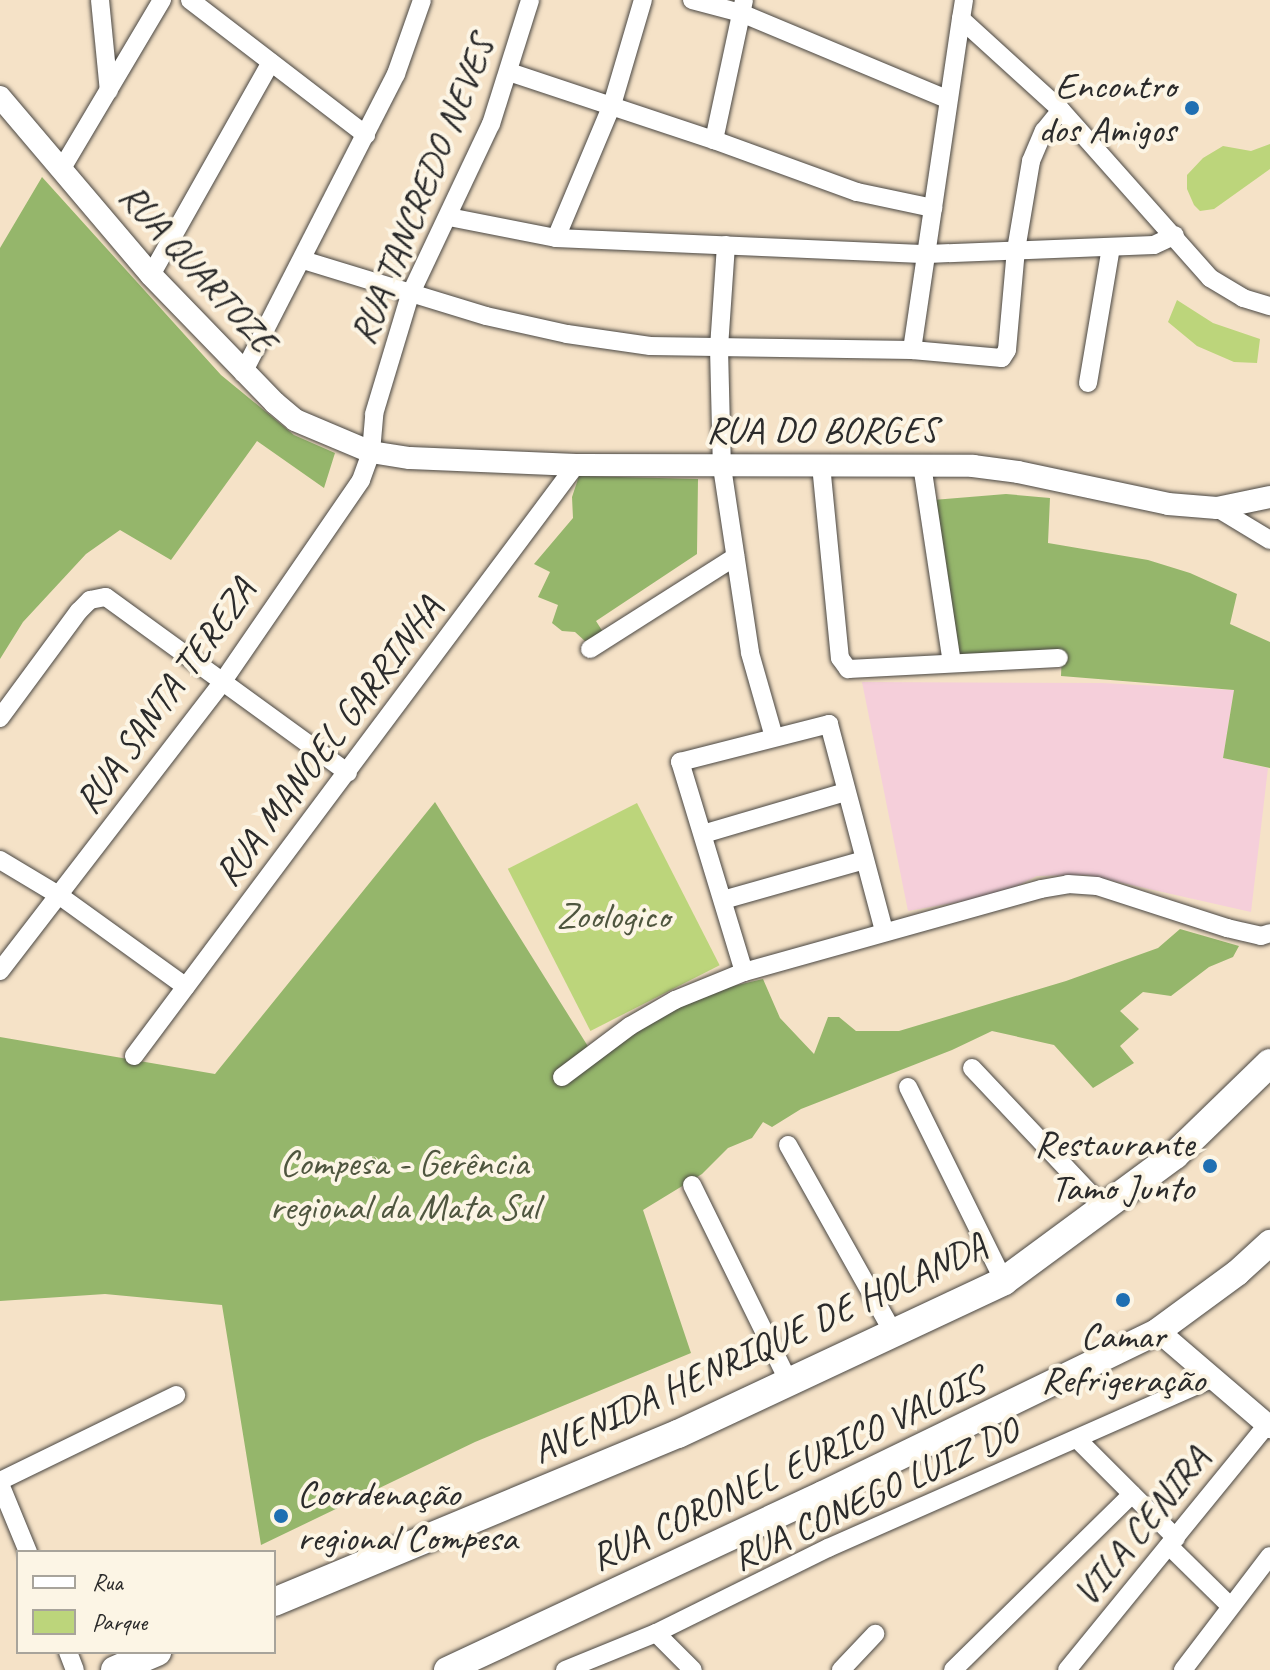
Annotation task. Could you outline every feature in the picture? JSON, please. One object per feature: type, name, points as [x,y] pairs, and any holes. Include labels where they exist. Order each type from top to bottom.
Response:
[{"type":"main road","name":"AVENIDA HENRIQUE DE HOLANDA","points":[[276,1601],[790,1384],[1004,1281],[1175,1155],[1270,1063]]},
{"type":"main road","name":"RUA CORONEL EURICO VALOIS","points":[[447,1670],[851,1481],[1158,1331],[1237,1273],[1270,1243]]},
{"type":"main road","points":[[115,1670],[152,1654]]},
{"type":"street","points":[[100,0],[109,91]]},
{"type":"street","points":[[61,170],[162,0]]},
{"type":"street","points":[[190,0],[366,135]]},
{"type":"street","points":[[243,373],[396,74],[422,0]]},
{"type":"street","name":"RUA TANCREDO NEVES","points":[[371,452],[374,414],[410,295],[491,124],[530,0]]},
{"type":"street","points":[[556,238],[612,105],[643,0]]},
{"type":"street","points":[[692,0],[742,7],[947,99]]},
{"type":"street","points":[[912,350],[964,0]]},
{"type":"street","points":[[714,140],[742,7]]},
{"type":"street","points":[[961,19],[1061,110],[1219,286],[1270,306]]},
{"type":"street","points":[[151,275],[271,62]]},
{"type":"street","points":[[509,72],[714,140],[857,192],[933,208]]},
{"type":"street","name":"RUA QUARTOZE","points":[[0,97],[151,275],[243,373],[295,420],[371,452]]},
{"type":"street","points":[[303,260],[410,295],[567,334],[650,346],[912,350],[1002,358],[1007,350],[1016,250],[1034,151],[1061,110]]},
{"type":"street","points":[[449,217],[556,238],[928,254],[1154,245],[1172,232]]},
{"type":"street","points":[[726,245],[719,348],[722,467],[750,653],[774,737]]},
{"type":"street","points":[[1088,383],[1111,247]]},
{"type":"street","name":"RUA DO BORGES","points":[[371,452],[410,458],[576,465],[922,465],[1000,468],[1141,499],[1217,508],[1270,498]]},
{"type":"street","name":"RUA SANTA TEREZA","points":[[0,971],[221,684],[350,497],[371,452]]},
{"type":"street","name":"RUA MANOEL GARRINHA","points":[[134,1056],[576,465]]},
{"type":"street","points":[[821,465],[840,658],[844,664],[853,669],[1059,658]]},
{"type":"street","points":[[922,465],[952,663]]},
{"type":"street","points":[[1217,508],[1270,540]]},
{"type":"street","points":[[590,649],[735,557]]},
{"type":"street","points":[[0,718],[79,611],[98,597],[114,601],[221,684],[348,773]]},
{"type":"street","points":[[744,972],[680,762],[829,724],[884,930]]},
{"type":"street","points":[[703,834],[846,792]]},
{"type":"street","points":[[0,860],[60,896],[186,987]]},
{"type":"street","points":[[723,900],[864,860]]},
{"type":"street","points":[[562,1077],[630,1026],[664,1006],[744,972],[884,930],[1068,884],[1097,886],[1227,928],[1261,936],[1270,933]]},
{"type":"street","points":[[972,1068],[1104,1208]]},
{"type":"street","points":[[908,1087],[1004,1281]]},
{"type":"street","points":[[788,1145],[894,1334]]},
{"type":"street","points":[[692,1185],[790,1384]]},
{"type":"street","points":[[1158,1331],[1269,1426]]},
{"type":"street","name":"RUA CONEGO LUIZ DO","points":[[565,1670],[656,1633],[828,1548],[1213,1378]]},
{"type":"street","points":[[27,1550],[0,1483],[176,1395]]},
{"type":"street","name":"VILA CENIRA","points":[[1067,1670],[1269,1426]]},
{"type":"street","points":[[1077,1439],[1132,1494],[1229,1605]]},
{"type":"street","points":[[953,1670],[1132,1494]]},
{"type":"street","points":[[1183,1670],[1229,1605],[1270,1556]]},
{"type":"street","points":[[656,1633],[693,1670]]},
{"type":"street","points":[[841,1670],[875,1634]]},
{"type":"shaded area","points":[[862,682],[1102,683],[1234,690],[1223,758],[1268,768],[1251,912],[1087,875],[1037,876],[998,895],[908,911]]},
{"type":"green space","points":[[1270,144],[1270,169],[1214,209],[1200,211],[1194,205],[1187,189],[1187,175],[1203,158],[1223,146],[1251,151]]},
{"type":"green space","points":[[42,177],[221,375],[294,435],[335,453],[324,488],[257,441],[171,560],[120,530],[86,554],[23,622],[0,659],[0,248]]},
{"type":"green space","points":[[1177,300],[1213,323],[1260,339],[1257,363],[1234,362],[1197,346],[1168,322]]},
{"type":"green space","points":[[579,476],[698,479],[697,554],[596,621],[603,632],[586,642],[575,632],[562,631],[552,623],[558,605],[538,597],[550,572],[534,564],[573,518],[572,497]]},
{"type":"green space","points":[[1006,494],[1050,498],[1048,543],[1148,560],[1190,573],[1237,594],[1230,624],[1270,642],[1270,768],[1223,758],[1234,690],[1061,676],[1062,651],[958,655],[933,500]]},
{"type":"green space","name":"Compesa - Gerência regional da Mata Sul","points":[[435,802],[589,1048],[594,1063],[656,1019],[716,990],[763,979],[780,1018],[814,1054],[828,1017],[839,1017],[856,1031],[899,1031],[1066,981],[1158,948],[1180,929],[1239,946],[1233,957],[1209,967],[1171,996],[1143,992],[1120,1011],[1139,1029],[1120,1046],[1134,1063],[1093,1088],[1054,1045],[992,1031],[952,1050],[801,1109],[772,1127],[763,1122],[752,1138],[728,1148],[702,1174],[643,1210],[691,1353],[475,1442],[261,1545],[222,1305],[105,1294],[0,1301],[0,1037],[215,1074]]},
{"type":"green space","name":"Zoologico","points":[[637,803],[720,965],[590,1031],[508,869]]},
{"type":"place","name":"Encontro dos Amigos","points":[[1192,108]]},
{"type":"place","name":"Restaurante Tamo Junto","points":[[1210,1166]]},
{"type":"place","name":"Camar Refrigeração","points":[[1123,1300]]},
{"type":"place","name":"Coordenação regional Compesa","points":[[281,1516]]}]
